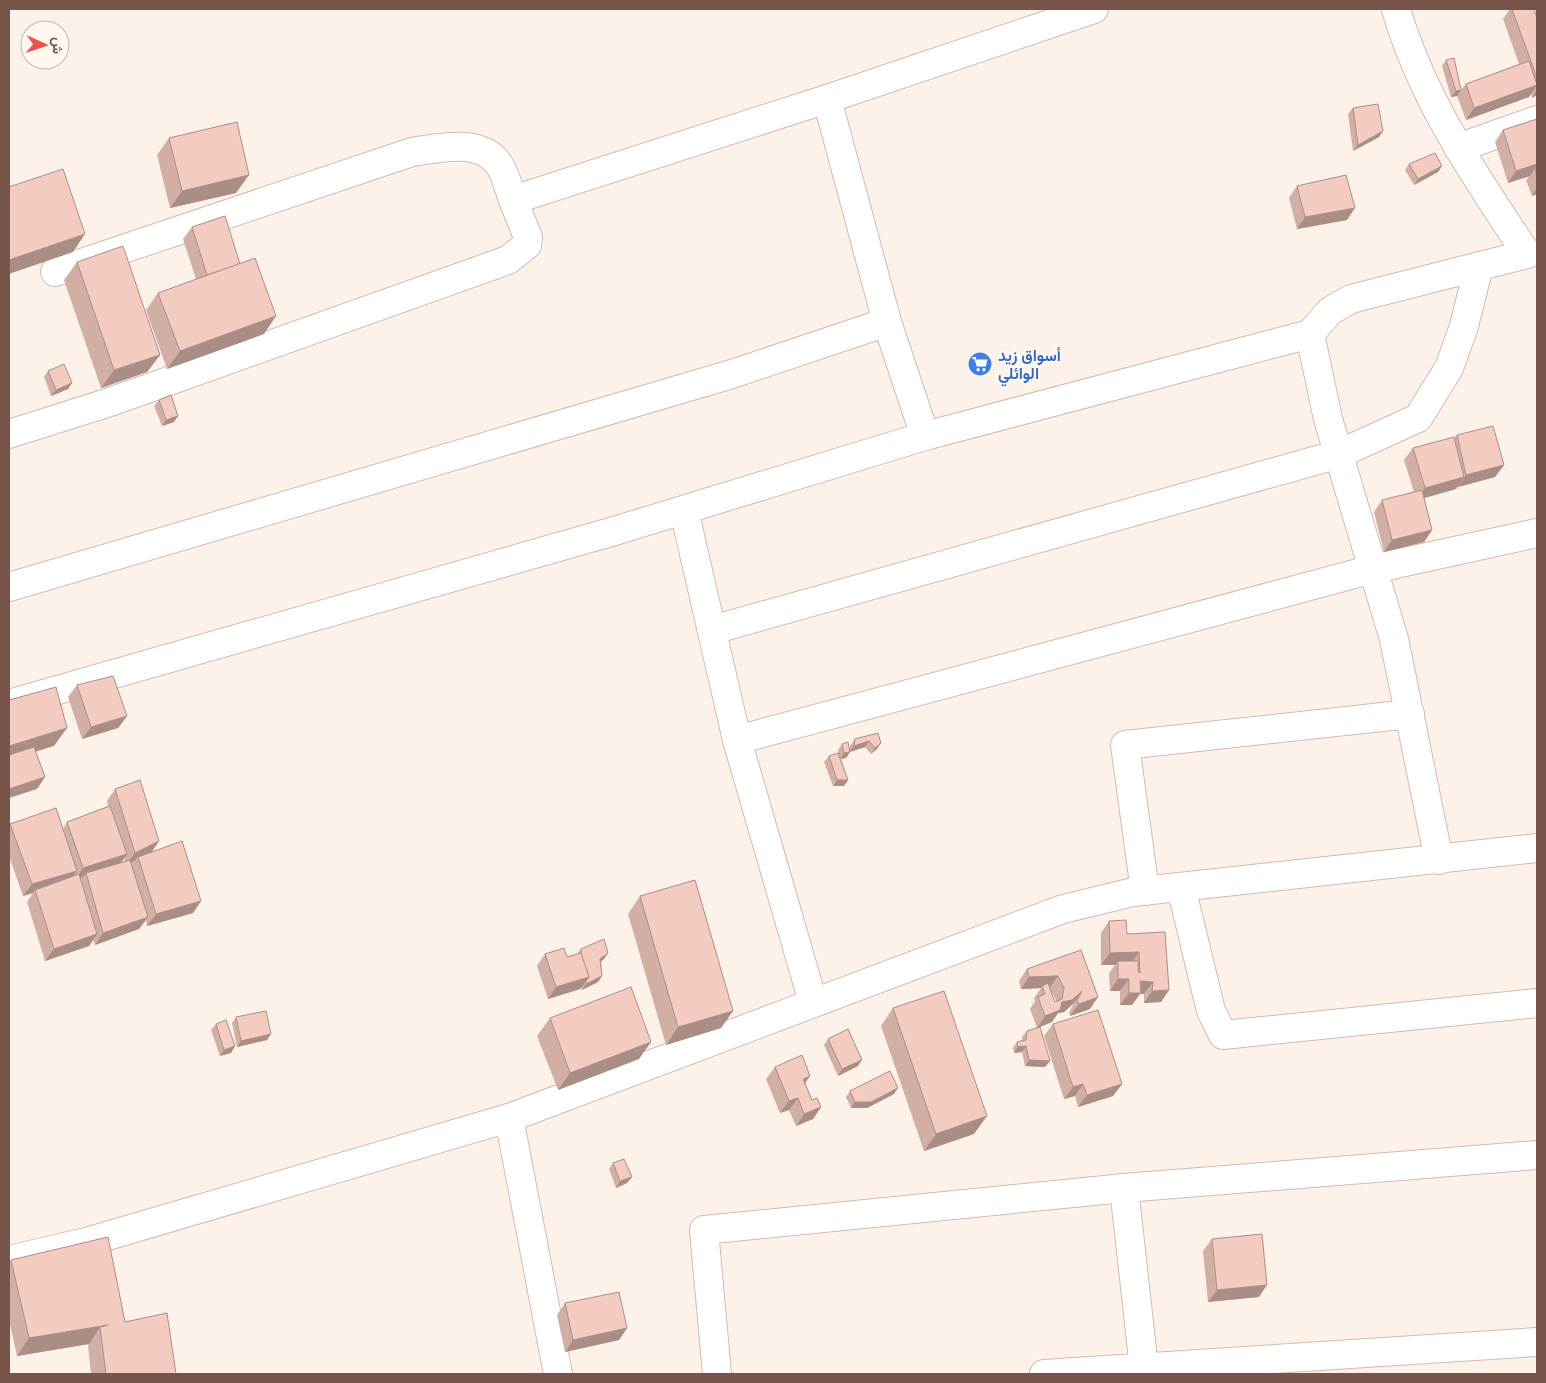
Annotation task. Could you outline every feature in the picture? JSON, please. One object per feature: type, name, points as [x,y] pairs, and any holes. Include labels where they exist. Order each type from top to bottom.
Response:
[{"type":"street","points":[[513,200],[827,100],[1094,9]]},
{"type":"street","points":[[9,704],[684,510],[925,436],[1310,334],[1330,311],[1351,298],[1532,253],[1458,148],[1426,92],[1404,36],[1396,9]]},
{"type":"street","points":[[827,100],[887,322],[925,436]]},
{"type":"street","points":[[1458,148],[1537,120]]},
{"type":"street","points":[[9,434],[110,402],[508,260],[527,245],[528,237],[499,163],[483,152],[465,147],[440,147],[412,152],[55,272]]},
{"type":"street","points":[[712,630],[1338,454],[1418,418],[1449,368],[1464,326],[1479,266]]},
{"type":"street","points":[[9,587],[722,377],[887,322]]},
{"type":"street","points":[[1310,334],[1316,372],[1338,454],[1394,639],[1439,860]]},
{"type":"street","points":[[684,510],[737,740],[813,1002]]},
{"type":"street","points":[[737,740],[1373,569],[1537,533]]},
{"type":"street","points":[[1145,891],[1125,745],[1410,714]]},
{"type":"street","points":[[9,1260],[90,1240],[509,1118],[1063,909],[1145,891],[1537,848]]},
{"type":"street","points":[[1181,887],[1211,1011],[1223,1035],[1537,1003]]},
{"type":"street","points":[[509,1118],[558,1374]]},
{"type":"street","points":[[717,1374],[704,1230],[1124,1188],[1537,1155]]},
{"type":"street","points":[[1124,1188],[1144,1368]]},
{"type":"street","points":[[1044,1374],[1537,1342]]},
{"type":"building","points":[[1512,9],[1534,9],[1537,18],[1537,78]]},
{"type":"building","points":[[1454,58],[1461,90],[1456,91],[1446,60]]},
{"type":"building","points":[[1529,61],[1537,85],[1474,108],[1466,84]]},
{"type":"building","points":[[1378,104],[1383,131],[1358,145],[1353,108]]},
{"type":"building","points":[[1537,119],[1537,164],[1516,171],[1503,130]]},
{"type":"building","points":[[237,122],[249,175],[182,191],[169,138]]},
{"type":"building","points":[[1435,153],[1442,166],[1418,179],[1409,164]]},
{"type":"building","points":[[63,169],[85,234],[9,260],[9,187]]},
{"type":"building","points":[[1346,175],[1355,208],[1305,217],[1297,186]]},
{"type":"building","points":[[225,216],[240,264],[207,275],[192,227]]},
{"type":"building","points":[[123,246],[160,355],[114,370],[77,262]]},
{"type":"building","points":[[255,258],[276,316],[180,351],[158,293]]},
{"type":"building","points":[[64,364],[72,383],[56,390],[48,371]]},
{"type":"building","points":[[171,395],[178,416],[166,420],[159,400]]},
{"type":"building","points":[[1493,426],[1504,465],[1466,475],[1457,435]]},
{"type":"building","points":[[1454,437],[1464,477],[1425,488],[1413,448]]},
{"type":"building","points":[[1422,490],[1432,530],[1392,540],[1382,500]]},
{"type":"building","points":[[113,676],[127,716],[91,727],[77,685]]},
{"type":"building","points":[[56,687],[67,728],[9,746],[9,700]]},
{"type":"building","points":[[878,733],[881,743],[875,748],[869,741],[854,746],[855,739]]},
{"type":"building","points":[[848,742],[850,752],[844,753],[842,744]]},
{"type":"building","points":[[34,747],[45,777],[9,789],[9,755]]},
{"type":"building","points":[[838,753],[848,780],[837,780],[829,756]]},
{"type":"building","points":[[140,780],[159,841],[135,853],[115,789]]},
{"type":"building","points":[[110,806],[127,854],[83,868],[67,822]]},
{"type":"building","points":[[56,808],[77,871],[32,884],[10,824]]},
{"type":"building","points":[[182,841],[201,901],[156,914],[138,857]]},
{"type":"building","points":[[130,860],[148,917],[103,933],[86,873]]},
{"type":"building","points":[[79,874],[97,934],[54,949],[35,890]]},
{"type":"building","points":[[695,880],[733,1011],[678,1027],[640,896]]},
{"type":"building","points":[[1126,920],[1127,934],[1165,932],[1169,990],[1152,991],[1153,982],[1140,981],[1141,993],[1129,993],[1129,979],[1118,979],[1118,961],[1138,961],[1138,972],[1140,973],[1139,952],[1110,953],[1109,921]]},
{"type":"building","points":[[604,939],[608,953],[600,959],[602,976],[586,984],[589,977],[581,955],[581,949]]},
{"type":"building","points":[[564,948],[567,957],[581,953],[589,977],[556,987],[545,954]]},
{"type":"building","points":[[1081,950],[1098,997],[1079,1004],[1077,1001],[1082,991],[1072,1000],[1062,1002],[1060,1010],[1045,1016],[1038,997],[1045,994],[1042,986],[1048,983],[1055,1002],[1062,999],[1064,988],[1058,976],[1029,977],[1027,969]]},
{"type":"building","points":[[631,987],[651,1042],[570,1073],[550,1018]]},
{"type":"building","points":[[944,991],[987,1116],[936,1134],[893,1008]]},
{"type":"building","points":[[1098,1010],[1122,1084],[1087,1095],[1083,1084],[1073,1087],[1053,1024]]},
{"type":"building","points":[[266,1011],[271,1034],[241,1041],[236,1017]]},
{"type":"building","points":[[226,1020],[235,1046],[224,1050],[216,1024]]},
{"type":"building","points":[[1040,1027],[1050,1061],[1029,1060],[1026,1046],[1018,1047],[1017,1042],[1026,1040],[1027,1031]]},
{"type":"building","points":[[848,1029],[862,1060],[842,1069],[828,1039]]},
{"type":"building","points":[[802,1055],[810,1076],[803,1079],[812,1100],[817,1098],[821,1107],[804,1114],[798,1098],[789,1101],[775,1067]]},
{"type":"building","points":[[890,1071],[898,1088],[871,1102],[855,1102],[850,1091]]},
{"type":"building","points":[[624,1159],[632,1177],[620,1181],[613,1163]]},
{"type":"building","points":[[1262,1234],[1267,1285],[1217,1290],[1212,1239]]},
{"type":"building","points":[[108,1237],[125,1322],[167,1313],[176,1374],[106,1374],[100,1327],[108,1325],[29,1338],[11,1260]]},
{"type":"building","points":[[619,1292],[627,1328],[573,1340],[565,1303]]},
{"type":"place","name":"أسواق زيد الوائلي","points":[[980,364]]}]
